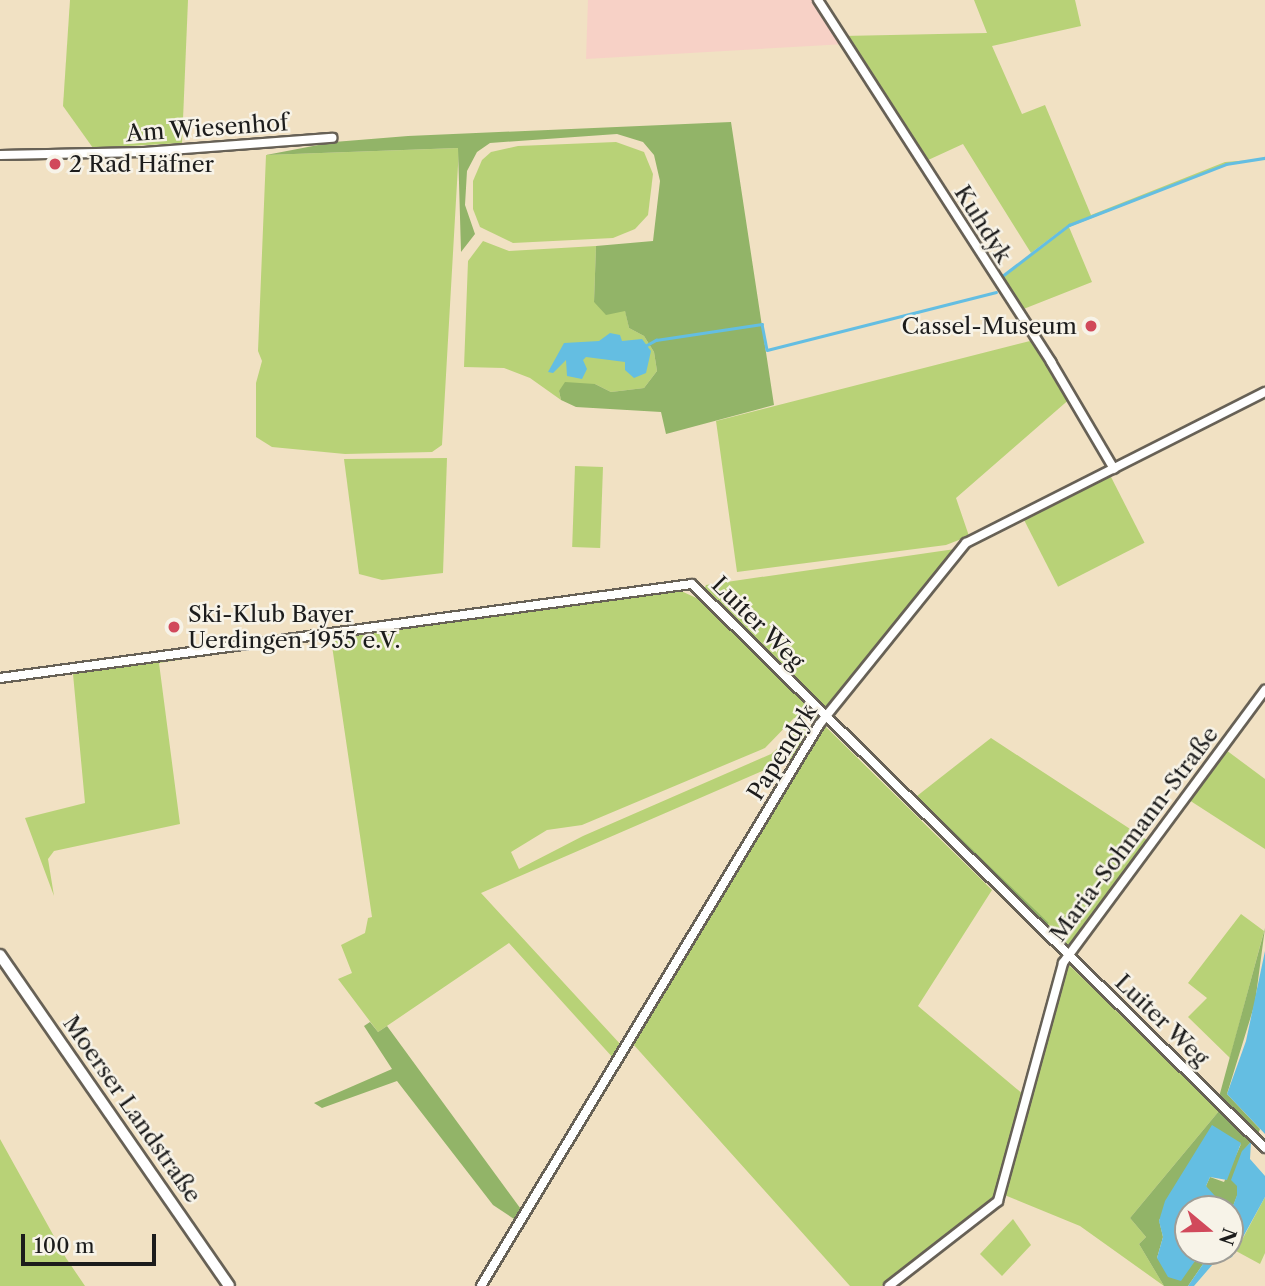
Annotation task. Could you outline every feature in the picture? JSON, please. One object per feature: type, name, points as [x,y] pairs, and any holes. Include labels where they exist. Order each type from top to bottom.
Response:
[{"type":"main road","name":"Moerser Landstraße","points":[[0,956],[229,1286]]},
{"type":"street","name":"Kuhdyk","points":[[818,0],[1051,362],[1114,470]]},
{"type":"street","name":"Am Wiesenhof","points":[[0,155],[144,152],[332,138]]},
{"type":"street","name":"Papendyk","points":[[481,1286],[824,718],[965,543],[1114,470],[1265,391]]},
{"type":"street","name":"Luiter Weg","points":[[0,678],[692,584],[824,718],[1265,1148]]},
{"type":"street","name":"Maria-Sohmann-Straße","points":[[889,1286],[998,1201],[1067,955],[1265,690]]},
{"type":"shaded area","points":[[588,0],[817,0],[846,44],[586,59]]},
{"type":"green space","points":[[70,0],[188,0],[182,143],[93,148],[63,106]]},
{"type":"green space","points":[[974,0],[1075,0],[1081,26],[992,46],[1022,114],[1045,105],[1091,215],[1225,162],[1265,159],[1226,165],[1069,227],[1092,282],[1021,310],[1001,278],[1068,225],[1031,253],[963,144],[926,161],[843,36],[987,33]]},
{"type":"green space","points":[[731,122],[774,405],[666,434],[661,412],[576,407],[561,400],[559,391],[565,382],[595,384],[611,392],[644,388],[657,371],[654,352],[644,336],[629,328],[625,311],[606,315],[594,302],[596,246],[653,241],[660,181],[654,155],[643,142],[617,134],[490,143],[477,152],[467,171],[465,205],[475,234],[461,252],[458,148],[266,155],[334,142],[408,136]]},
{"type":"green space","points":[[616,142],[644,152],[653,174],[648,215],[635,229],[613,238],[513,243],[480,227],[473,209],[473,181],[482,160],[491,152],[518,146]]},
{"type":"green space","points":[[459,148],[442,445],[432,452],[345,454],[272,447],[256,437],[256,383],[262,361],[258,351],[266,155]]},
{"type":"green space","points":[[483,241],[509,251],[596,246],[594,302],[625,310],[629,328],[644,336],[654,352],[657,371],[644,388],[611,392],[595,384],[574,384],[559,391],[561,400],[530,378],[504,368],[464,367],[468,261]]},
{"type":"green space","points":[[1034,340],[1072,397],[956,498],[969,536],[946,545],[737,572],[716,421]]},
{"type":"green space","points":[[447,458],[443,573],[382,580],[359,574],[344,459]]},
{"type":"green space","points":[[575,466],[603,467],[600,548],[572,547]]},
{"type":"green space","points":[[1110,475],[1145,543],[1058,587],[1024,519]]},
{"type":"green space","points":[[955,549],[824,710],[703,592],[706,585]]},
{"type":"green space","points":[[681,591],[703,601],[819,717],[815,720],[794,718],[765,748],[582,825],[547,830],[511,852],[519,869],[583,836],[771,754],[803,725],[816,727],[797,756],[481,893],[622,1046],[614,1059],[509,943],[378,1032],[338,979],[352,973],[341,945],[365,933],[368,918],[372,917],[331,639]]},
{"type":"green space","points":[[330,637],[159,663],[180,824],[54,851],[48,859],[54,896],[25,818],[85,803],[73,674]]},
{"type":"green space","points":[[824,725],[992,890],[918,1006],[1024,1095],[995,1200],[882,1286],[850,1286],[633,1044]]},
{"type":"green space","points":[[991,738],[1147,840],[1067,948],[1045,927],[1047,923],[917,796]]},
{"type":"green space","points":[[1226,750],[1265,779],[1265,849],[1189,800]]},
{"type":"green space","points":[[917,796],[1049,923],[1046,926],[914,799]]},
{"type":"green space","points":[[1241,914],[1264,931],[1230,1058],[1188,1017],[1207,998],[1188,983]]},
{"type":"green space","points":[[1265,928],[1255,1003],[1227,1094],[1260,1129],[1258,1134],[1219,1097]]},
{"type":"green space","points":[[1067,963],[1219,1111],[1130,1218],[1146,1237],[1139,1244],[1164,1286],[1080,1226],[1002,1194]]},
{"type":"green space","points":[[370,1022],[378,1032],[387,1026],[523,1212],[517,1221],[493,1205],[397,1081],[322,1108],[314,1103],[392,1069],[364,1026]]},
{"type":"green space","points":[[1219,1111],[1251,1142],[1242,1152],[1237,1195],[1208,1195],[1206,1186],[1210,1177],[1224,1182],[1241,1144],[1186,1195],[1174,1195],[1174,1206],[1159,1220],[1163,1237],[1157,1258],[1174,1260],[1174,1265],[1202,1265],[1188,1286],[1164,1286],[1139,1244],[1146,1237],[1130,1218]]},
{"type":"green space","points":[[0,1139],[66,1258],[85,1286],[0,1286]]},
{"type":"green space","points":[[1265,1197],[1265,1253],[1260,1264],[1244,1255],[1244,1236]]},
{"type":"green space","points":[[1013,1219],[1031,1245],[1002,1276],[980,1254]]},
{"type":"water","points":[[610,333],[620,335],[622,341],[642,339],[651,351],[646,373],[634,378],[625,370],[625,362],[586,357],[583,360],[587,369],[582,379],[567,376],[566,360],[553,373],[548,372],[564,343],[599,341]]},
{"type":"water","points":[[1265,951],[1265,1134],[1227,1094],[1246,1041]]},
{"type":"water","points":[[1212,1125],[1241,1143],[1227,1180],[1210,1177],[1206,1186],[1214,1195],[1174,1195],[1174,1265],[1192,1265],[1181,1281],[1168,1277],[1157,1258],[1163,1237],[1159,1221],[1165,1201]]},
{"type":"water","points":[[1251,1142],[1250,1159],[1265,1176],[1265,1197],[1244,1235],[1244,1195],[1237,1195],[1237,1186],[1231,1180],[1242,1151]]},
{"type":"water","points":[[1202,1265],[1212,1265],[1194,1286],[1188,1286]]},
{"type":"waterway","points":[[1009,289],[1001,277],[1069,225],[1226,164],[1265,158]]},
{"type":"waterway","points":[[645,346],[656,340],[762,324],[767,350],[996,292]]},
{"type":"place","name":"2 Rad Häfner","points":[[55,164]]},
{"type":"place","name":"Cassel-Museum","points":[[1091,326]]},
{"type":"place","name":"Ski-Klub Bayer Uerdingen 1955 e.V.","points":[[174,627]]}]
